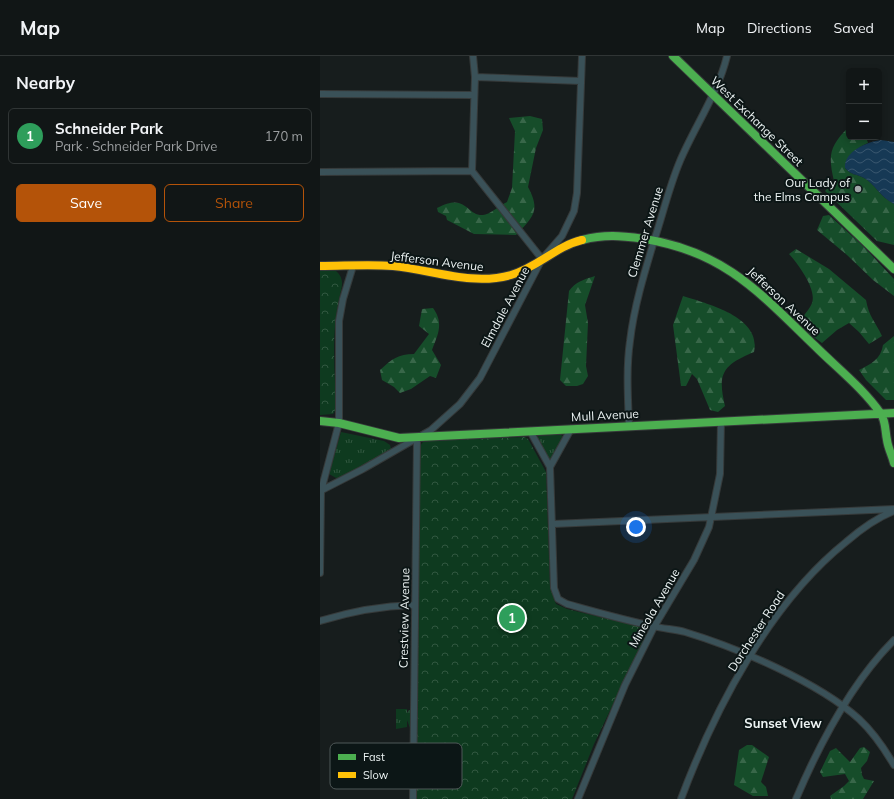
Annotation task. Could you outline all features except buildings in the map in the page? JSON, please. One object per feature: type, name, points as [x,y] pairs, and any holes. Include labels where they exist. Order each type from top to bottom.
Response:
[{"type":"street","points":[[474,56],[475,77],[473,95],[472,171],[542,260]]},
{"type":"street","name":"Elmdale Avenue","points":[[320,491],[363,469],[439,424],[460,404],[474,387],[490,360],[542,260],[562,236],[570,220],[576,202],[582,56]]},
{"type":"street","name":"West Exchange Street","points":[[673,56],[894,269]]},
{"type":"street","name":"Clemmer Avenue","points":[[630,426],[628,388],[630,341],[641,285],[666,200],[680,162],[712,94],[727,56]]},
{"type":"street","points":[[475,77],[581,81]]},
{"type":"street","points":[[320,94],[473,95]]},
{"type":"street","points":[[320,172],[472,171]]},
{"type":"street","name":"Jefferson Avenue","points":[[320,266],[393,266],[470,279],[488,279],[511,275],[542,260],[570,243],[601,235],[616,235],[655,241],[703,255],[739,276],[862,391],[881,414],[885,422],[886,441],[894,463]]},
{"type":"street","points":[[320,573],[320,491],[339,423],[339,321],[343,299],[353,266]]},
{"type":"street","name":"Mull Avenue","points":[[320,421],[339,423],[399,438],[417,438],[894,413]]},
{"type":"street","name":"Mineola Avenue","points":[[578,799],[625,685],[654,627],[694,560],[712,515],[720,474],[721,421]]},
{"type":"street","points":[[550,467],[571,429]]},
{"type":"street","points":[[530,431],[550,467],[554,588],[556,598],[567,604],[654,627],[684,632],[750,657],[812,687],[844,707],[866,726],[894,765]]},
{"type":"street","name":"Crestview Avenue","points":[[413,743],[417,438]]},
{"type":"street","points":[[553,524],[712,515],[894,510]]},
{"type":"street","name":"Dorchester Road","points":[[681,799],[717,716],[750,657],[784,605],[821,563],[861,529],[879,517],[894,510]]},
{"type":"street","points":[[320,621],[348,612],[371,608],[414,605]]},
{"type":"street","points":[[796,799],[844,707],[869,668],[894,640]]},
{"type":"street","name":"Crestview Avenue","points":[[413,789],[413,799]]},
{"type":"green space","points":[[530,116],[542,119],[543,130],[536,148],[528,187],[534,202],[531,218],[516,235],[474,234],[447,220],[446,216],[438,212],[437,208],[454,202],[460,203],[477,214],[485,215],[507,202],[512,188],[515,131],[509,118]]},
{"type":"green space","points":[[846,130],[846,140],[867,140],[868,143],[860,147],[850,156],[847,160],[845,168],[847,171],[868,180],[885,198],[894,204],[894,245],[877,241],[825,191],[834,181],[831,165],[832,152],[837,140]]},
{"type":"green space","points":[[829,215],[863,246],[894,279],[894,296],[873,280],[847,255],[817,230],[823,216]]},
{"type":"green space","points":[[796,249],[829,269],[866,300],[871,315],[882,336],[869,344],[849,323],[837,330],[822,343],[808,333],[802,318],[811,305],[813,297],[806,277],[789,254]]},
{"type":"green space","points":[[320,270],[336,271],[341,278],[342,284],[334,340],[336,409],[333,414],[320,415]]},
{"type":"green space","points":[[595,276],[585,305],[588,323],[586,366],[588,376],[583,384],[577,386],[566,386],[560,380],[569,291],[577,283]]},
{"type":"green space","points":[[683,296],[706,303],[731,314],[742,321],[750,330],[754,340],[754,352],[735,361],[729,366],[722,378],[725,406],[718,412],[710,410],[697,379],[692,374],[686,386],[681,386],[673,325]]},
{"type":"green space","points":[[433,308],[438,319],[439,329],[432,350],[441,365],[436,378],[430,376],[411,389],[400,393],[394,387],[382,380],[380,370],[399,356],[414,354],[429,334],[419,326],[422,309]]},
{"type":"green space","points":[[894,336],[894,400],[886,400],[866,380],[859,370],[868,366],[875,360],[880,354],[883,345]]},
{"type":"green space","points":[[341,432],[384,441],[390,445],[391,449],[338,479],[329,474]]},
{"type":"green space","points":[[561,434],[563,438],[551,461],[537,439],[538,436]]},
{"type":"green space","points":[[524,437],[528,439],[546,472],[550,586],[556,604],[567,609],[645,628],[647,633],[594,744],[572,799],[416,799],[416,789],[462,789],[462,743],[417,743],[420,446],[423,442]]},
{"type":"green space","points":[[396,709],[407,709],[407,713],[411,710],[410,728],[407,720],[407,727],[396,729]]},
{"type":"green space","points":[[747,745],[752,745],[769,757],[761,782],[766,787],[768,796],[753,796],[734,785],[739,750]]},
{"type":"green space","points":[[864,747],[870,752],[867,761],[861,768],[862,775],[864,779],[874,781],[863,799],[831,799],[830,796],[849,781],[845,774],[823,777],[820,772],[830,751],[836,748],[850,762],[860,748]]},
{"type":"water","points":[[881,140],[894,142],[894,204],[885,198],[868,180],[847,171],[845,168],[848,157],[852,152],[869,143]]},
{"type":"traffic: fast","points":[[673,56],[894,269]]},
{"type":"traffic: fast","points":[[582,240],[606,236],[621,236],[673,245],[698,254],[739,278],[758,292],[858,387],[874,405],[884,420],[888,443],[894,463]]},
{"type":"traffic: fast","points":[[320,421],[339,423],[399,438],[894,413]]},
{"type":"traffic: slow","points":[[320,266],[393,266],[467,278],[496,278],[520,272],[564,247],[582,240]]},
{"type":"place","name":"Our Lady of the Elms Campus","points":[[858,189]]},
{"type":"place","name":"Schneider Park","points":[[512,618]]},
{"type":"district","name":"Sunset View","points":[[783,723]]}]
